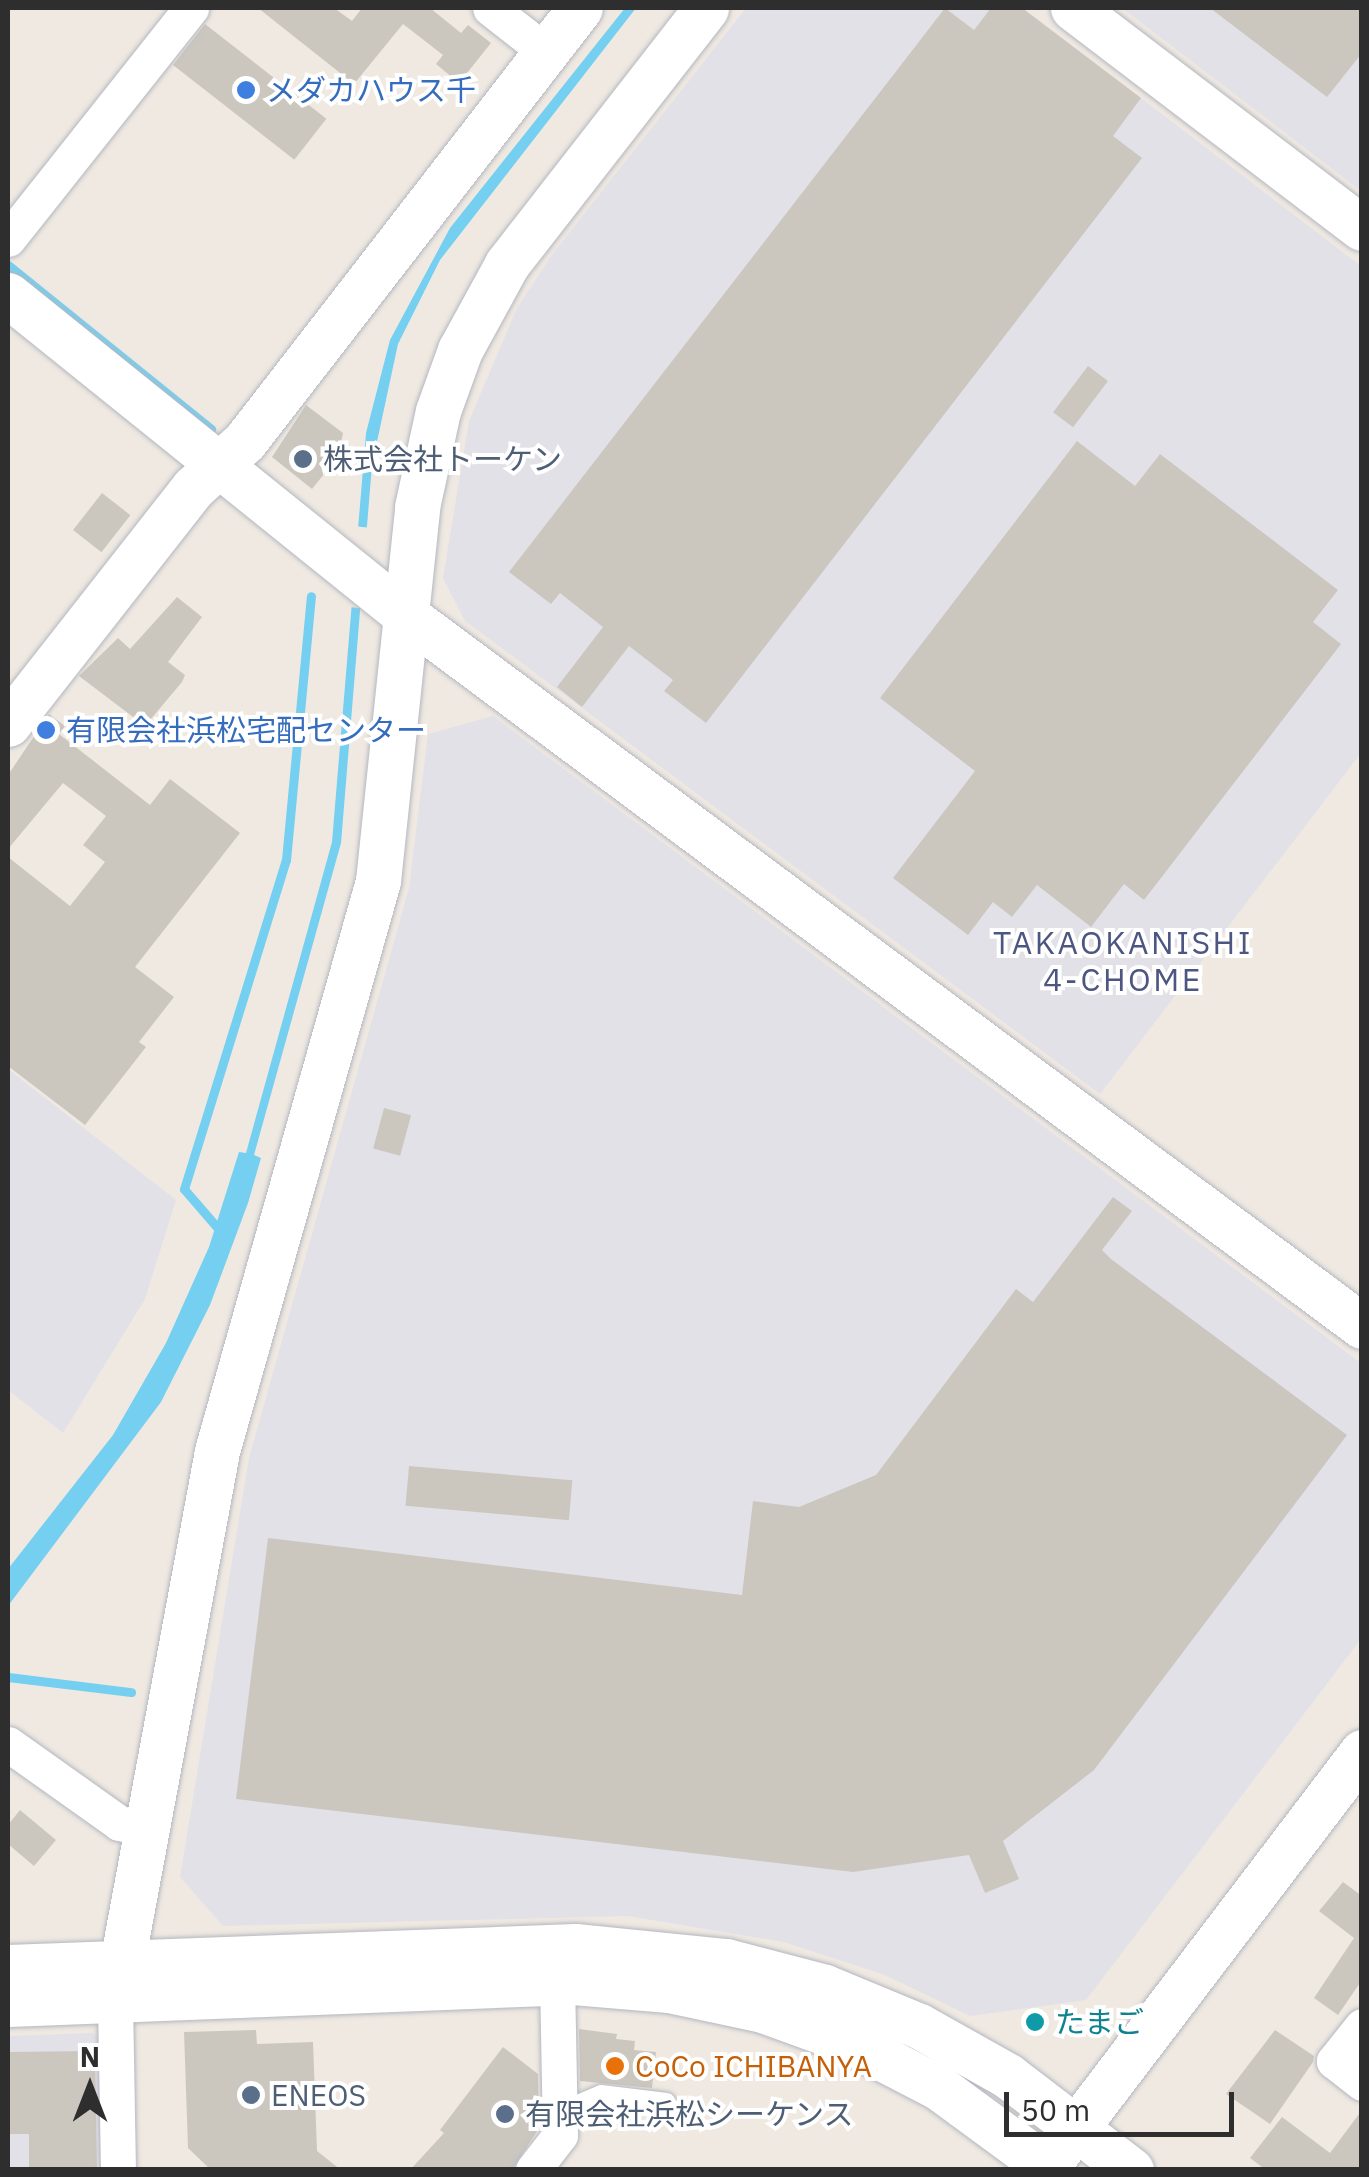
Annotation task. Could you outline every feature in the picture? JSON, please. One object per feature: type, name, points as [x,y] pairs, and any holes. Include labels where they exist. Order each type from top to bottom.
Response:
[{"type":"street","points":[[8,239],[192,8]]},
{"type":"street","points":[[490,8],[545,50]]},
{"type":"street","points":[[8,724],[193,488],[245,441],[580,8]]},
{"type":"street","points":[[118,2170],[119,1981],[220,1437],[378,881],[392,604],[429,443],[474,321],[525,237],[706,8]]},
{"type":"street","points":[[1073,8],[1362,228]]},
{"type":"street","points":[[8,294],[392,604],[1362,1326]]},
{"type":"street","points":[[8,1744],[119,1824],[147,1828]]},
{"type":"street","points":[[8,1967],[119,1981],[558,1983],[694,1994],[808,2025],[938,2087],[1047,2168],[1362,1752]]},
{"type":"street","points":[[8,2004],[119,1981],[575,1946],[726,1961],[825,1987],[919,2026],[1008,2076],[1131,2170]]},
{"type":"street","points":[[533,2170],[560,2135],[558,1983]]},
{"type":"street","points":[[1362,2026],[1334,2062],[1362,2083]]},
{"type":"lane","points":[[574,2106],[601,2094],[667,2102]]},
{"type":"shaded area","points":[[746,8],[1023,8],[1361,266],[1361,753],[1100,1094],[465,621],[443,578],[469,421],[517,308],[551,256]]},
{"type":"shaded area","points":[[1122,8],[1361,8],[1361,191]]},
{"type":"shaded area","points":[[493,716],[1361,1363],[1361,1639],[1086,2000],[970,2016],[885,1975],[784,1942],[628,1916],[223,1926],[180,1877],[249,1458],[409,888],[428,734]]},
{"type":"shaded area","points":[[8,1069],[176,1200],[145,1299],[63,1433],[8,1390]]},
{"type":"shaded area","points":[[93,2033],[102,2042],[104,2169],[8,2169],[8,2036]]},
{"type":"water","points":[[625,8],[636,8],[440,260],[398,344],[372,465],[341,843],[254,1155],[261,1158],[248,1203],[210,1305],[161,1402],[8,1606],[8,1569],[113,1435],[166,1343],[209,1247],[239,1152],[246,1153],[332,842],[366,433],[390,340],[450,228]]},
{"type":"pier","points":[[353,526],[372,528],[363,609],[345,607]]},
{"type":"building","points":[[258,8],[334,8],[352,21],[362,8],[430,8],[461,33],[468,25],[491,43],[459,83],[436,64],[443,55],[403,24],[354,84]]},
{"type":"building","points":[[945,8],[974,30],[991,8],[1022,8],[1141,98],[1113,136],[1142,158],[706,723],[664,691],[673,680],[629,646],[582,707],[557,687],[603,627],[560,593],[551,604],[509,572]]},
{"type":"building","points":[[1210,8],[1362,8],[1362,53],[1327,97]]},
{"type":"building","name":"メダカハウス千","points":[[205,24],[326,119],[294,160],[173,65]]},
{"type":"building","points":[[1088,366],[1108,381],[1073,427],[1053,412]]},
{"type":"building","points":[[306,405],[343,433],[338,457],[312,489],[272,457]]},
{"type":"building","points":[[1077,441],[1135,486],[1160,454],[1338,590],[1313,622],[1341,644],[1144,900],[1124,884],[1091,927],[1037,885],[1012,917],[993,902],[968,935],[893,878],[975,771],[880,698]]},
{"type":"building","points":[[102,493],[130,515],[101,552],[73,530]]},
{"type":"building","points":[[177,597],[202,617],[168,662],[185,675],[182,682],[145,726],[79,676],[118,638],[130,649]]},
{"type":"building","points":[[49,714],[65,726],[59,734],[150,805],[170,779],[240,833],[135,967],[174,997],[139,1042],[146,1047],[85,1125],[8,1066],[8,857],[70,906],[105,862],[83,845],[106,816],[63,783],[8,849],[8,775]]},
{"type":"building","points":[[384,1108],[411,1115],[400,1156],[373,1149]]},
{"type":"building","points":[[1113,1197],[1132,1211],[1102,1250],[1347,1435],[1094,1770],[1003,1841],[1019,1879],[985,1893],[969,1855],[853,1872],[236,1799],[268,1538],[742,1595],[753,1501],[799,1507],[876,1475],[1016,1289],[1033,1302]]},
{"type":"building","points":[[409,1466],[572,1480],[569,1520],[406,1506]]},
{"type":"building","points":[[20,1810],[56,1840],[34,1866],[8,1844],[8,1825]]},
{"type":"building","points":[[1343,1882],[1362,1896],[1362,1980],[1338,2015],[1314,1998],[1354,1938],[1319,1911]]},
{"type":"building","name":"CoCo ICHIBANYA","points":[[579,2029],[617,2034],[616,2039],[635,2041],[634,2050],[656,2052],[652,2088],[580,2081]]},
{"type":"building","points":[[256,2030],[257,2044],[313,2042],[317,2151],[341,2170],[211,2170],[188,2148],[184,2032]]},
{"type":"building","points":[[1275,2030],[1314,2056],[1270,2124],[1226,2094]]},
{"type":"building","points":[[503,2047],[538,2074],[539,2128],[512,2170],[410,2170],[444,2133],[440,2130]]},
{"type":"building","points":[[95,2051],[97,2170],[29,2170],[29,2134],[8,2134],[8,2052]]},
{"type":"building","points":[[1362,2110],[1362,2170],[1266,2170],[1250,2158],[1282,2117],[1330,2153]]},
{"type":"waterway","points":[[8,265],[211,429]]},
{"type":"waterway","points":[[222,1233],[184,1189],[286,860],[311,596]]},
{"type":"waterway","points":[[8,1677],[131,1692]]},
{"type":"place","name":"メダカハウス千","points":[[246,90]]},
{"type":"place","name":"株式会社トーケン","points":[[303,459]]},
{"type":"place","name":"有限会社浜松宅配センター","points":[[46,730]]},
{"type":"place","name":"たまご","points":[[1035,2022]]},
{"type":"place","name":"CoCo ICHIBANYA","points":[[615,2066]]},
{"type":"place","name":"ENEOS","points":[[251,2095]]},
{"type":"place","name":"有限会社浜松シーケンス","points":[[505,2114]]},
{"type":"district","name":"TAKAOKANISHI 4-CHOME","points":[[1123,962]]}]
